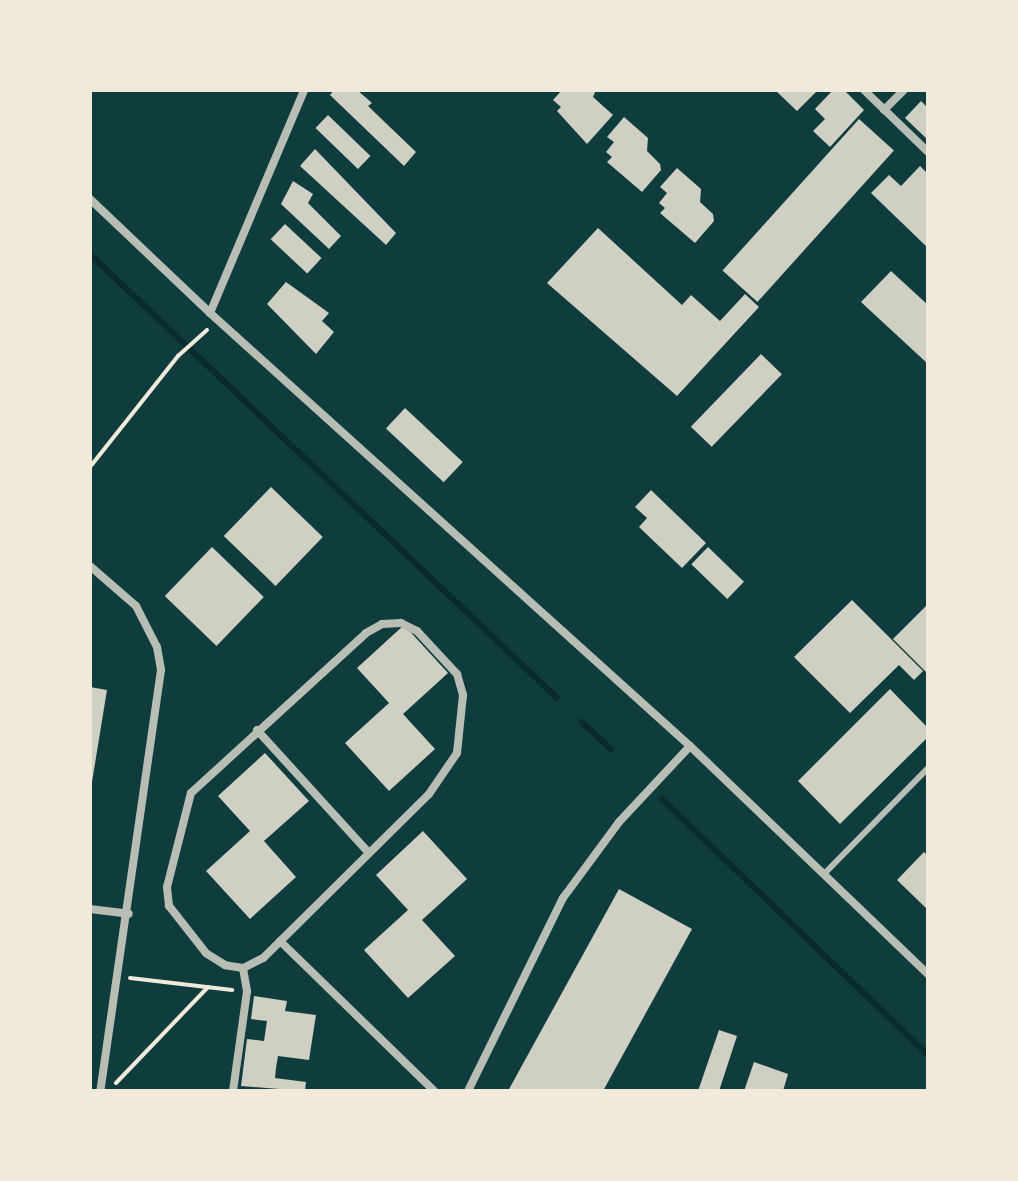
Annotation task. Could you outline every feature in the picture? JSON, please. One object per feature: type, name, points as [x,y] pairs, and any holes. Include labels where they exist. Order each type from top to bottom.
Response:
[{"type":"street","points":[[210,313],[304,90]]},
{"type":"street","points":[[864,90],[928,152]]},
{"type":"street","points":[[884,110],[904,90]]},
{"type":"street","points":[[90,199],[210,313],[690,746],[928,974]]},
{"type":"street","points":[[90,566],[136,606],[157,647],[161,670],[129,914],[100,1091]]},
{"type":"street","points":[[401,623],[417,631],[444,657],[463,695],[457,753],[429,794],[369,853],[280,941],[243,968],[225,965],[206,953],[180,925],[169,906],[167,887],[191,793],[344,650],[382,624],[401,623]]},
{"type":"street","points":[[257,730],[369,853]]},
{"type":"street","points":[[468,1091],[563,898],[619,822],[690,746]]},
{"type":"street","points":[[90,909],[129,914]]},
{"type":"street","points":[[280,941],[434,1091]]},
{"type":"street","points":[[233,1091],[247,991],[243,968]]},
{"type":"lane","points":[[824,874],[928,768]]},
{"type":"path","points":[[90,467],[194,338]]},
{"type":"path","points":[[130,978],[247,991]]},
{"type":"path","points":[[113,1087],[208,987]]},
{"type":"building","points":[[334,90],[357,90],[372,103],[368,106],[416,152],[404,166],[330,95]]},
{"type":"building","points":[[562,90],[596,90],[593,97],[613,115],[587,144],[557,111],[561,107],[553,100]]},
{"type":"building","points":[[775,90],[818,90],[797,111]]},
{"type":"building","points":[[833,90],[844,90],[864,110],[830,147],[813,131],[825,119],[815,109]]},
{"type":"building","points":[[921,101],[928,108],[928,140],[905,118]]},
{"type":"building","points":[[328,115],[370,156],[358,169],[315,128]]},
{"type":"building","points":[[624,117],[648,138],[647,151],[660,164],[661,170],[642,192],[607,162],[612,157],[606,152],[614,142],[607,137]]},
{"type":"building","points":[[859,119],[894,150],[757,302],[722,271]]},
{"type":"building","points":[[315,149],[396,233],[386,245],[300,166]]},
{"type":"building","points":[[920,166],[928,174],[928,248],[871,193],[889,175],[901,186]]},
{"type":"building","points":[[677,168],[701,189],[700,202],[713,214],[714,221],[695,243],[660,213],[665,208],[659,203],[667,193],[660,187]]},
{"type":"building","points":[[293,181],[313,194],[308,203],[341,236],[329,249],[281,204]]},
{"type":"building","points":[[285,224],[322,258],[307,273],[271,239]]},
{"type":"building","points":[[598,228],[682,305],[691,295],[720,321],[745,294],[759,307],[677,396],[547,283]]},
{"type":"building","points":[[891,271],[928,305],[928,364],[861,302]]},
{"type":"building","points":[[286,282],[329,313],[322,321],[334,332],[316,354],[267,304]]},
{"type":"building","points":[[761,354],[782,374],[712,447],[691,427]]},
{"type":"building","points":[[405,408],[463,462],[444,482],[386,428]]},
{"type":"building","points":[[271,487],[323,537],[276,586],[224,536]]},
{"type":"building","points":[[651,490],[706,543],[682,568],[639,527],[647,518],[635,507]]},
{"type":"building","points":[[212,547],[264,597],[217,646],[165,596]]},
{"type":"building","points":[[708,547],[744,582],[727,599],[691,564]]},
{"type":"building","points":[[852,600],[923,671],[914,680],[899,665],[850,713],[794,657]]},
{"type":"building","points":[[928,604],[928,670],[926,672],[893,639]]},
{"type":"building","points":[[404,625],[448,673],[403,714],[435,749],[389,791],[345,743],[389,703],[357,668]]},
{"type":"building","points":[[90,687],[107,690],[92,782],[90,781]]},
{"type":"building","points":[[890,689],[928,728],[928,737],[840,824],[798,781]]},
{"type":"building","points":[[265,753],[309,801],[264,841],[296,877],[250,919],[206,871],[250,831],[218,796]]},
{"type":"building","points":[[423,831],[467,879],[422,920],[455,956],[408,998],[364,950],[408,910],[376,875]]},
{"type":"building","points":[[924,852],[928,856],[928,910],[897,880]]},
{"type":"building","points":[[619,889],[692,929],[603,1091],[508,1091]]},
{"type":"building","points":[[254,996],[287,1001],[285,1011],[316,1015],[309,1060],[278,1056],[276,1068],[275,1078],[306,1082],[305,1091],[241,1086],[247,1039],[264,1041],[267,1021],[251,1019]]},
{"type":"building","points":[[719,1030],[737,1036],[719,1091],[698,1091]]},
{"type":"building","points":[[754,1062],[788,1074],[783,1091],[744,1091]]},
{"type":"waterway","points":[[90,254],[557,698]]},
{"type":"waterway","points":[[582,722],[611,749]]},
{"type":"waterway","points":[[662,799],[928,1055]]}]
